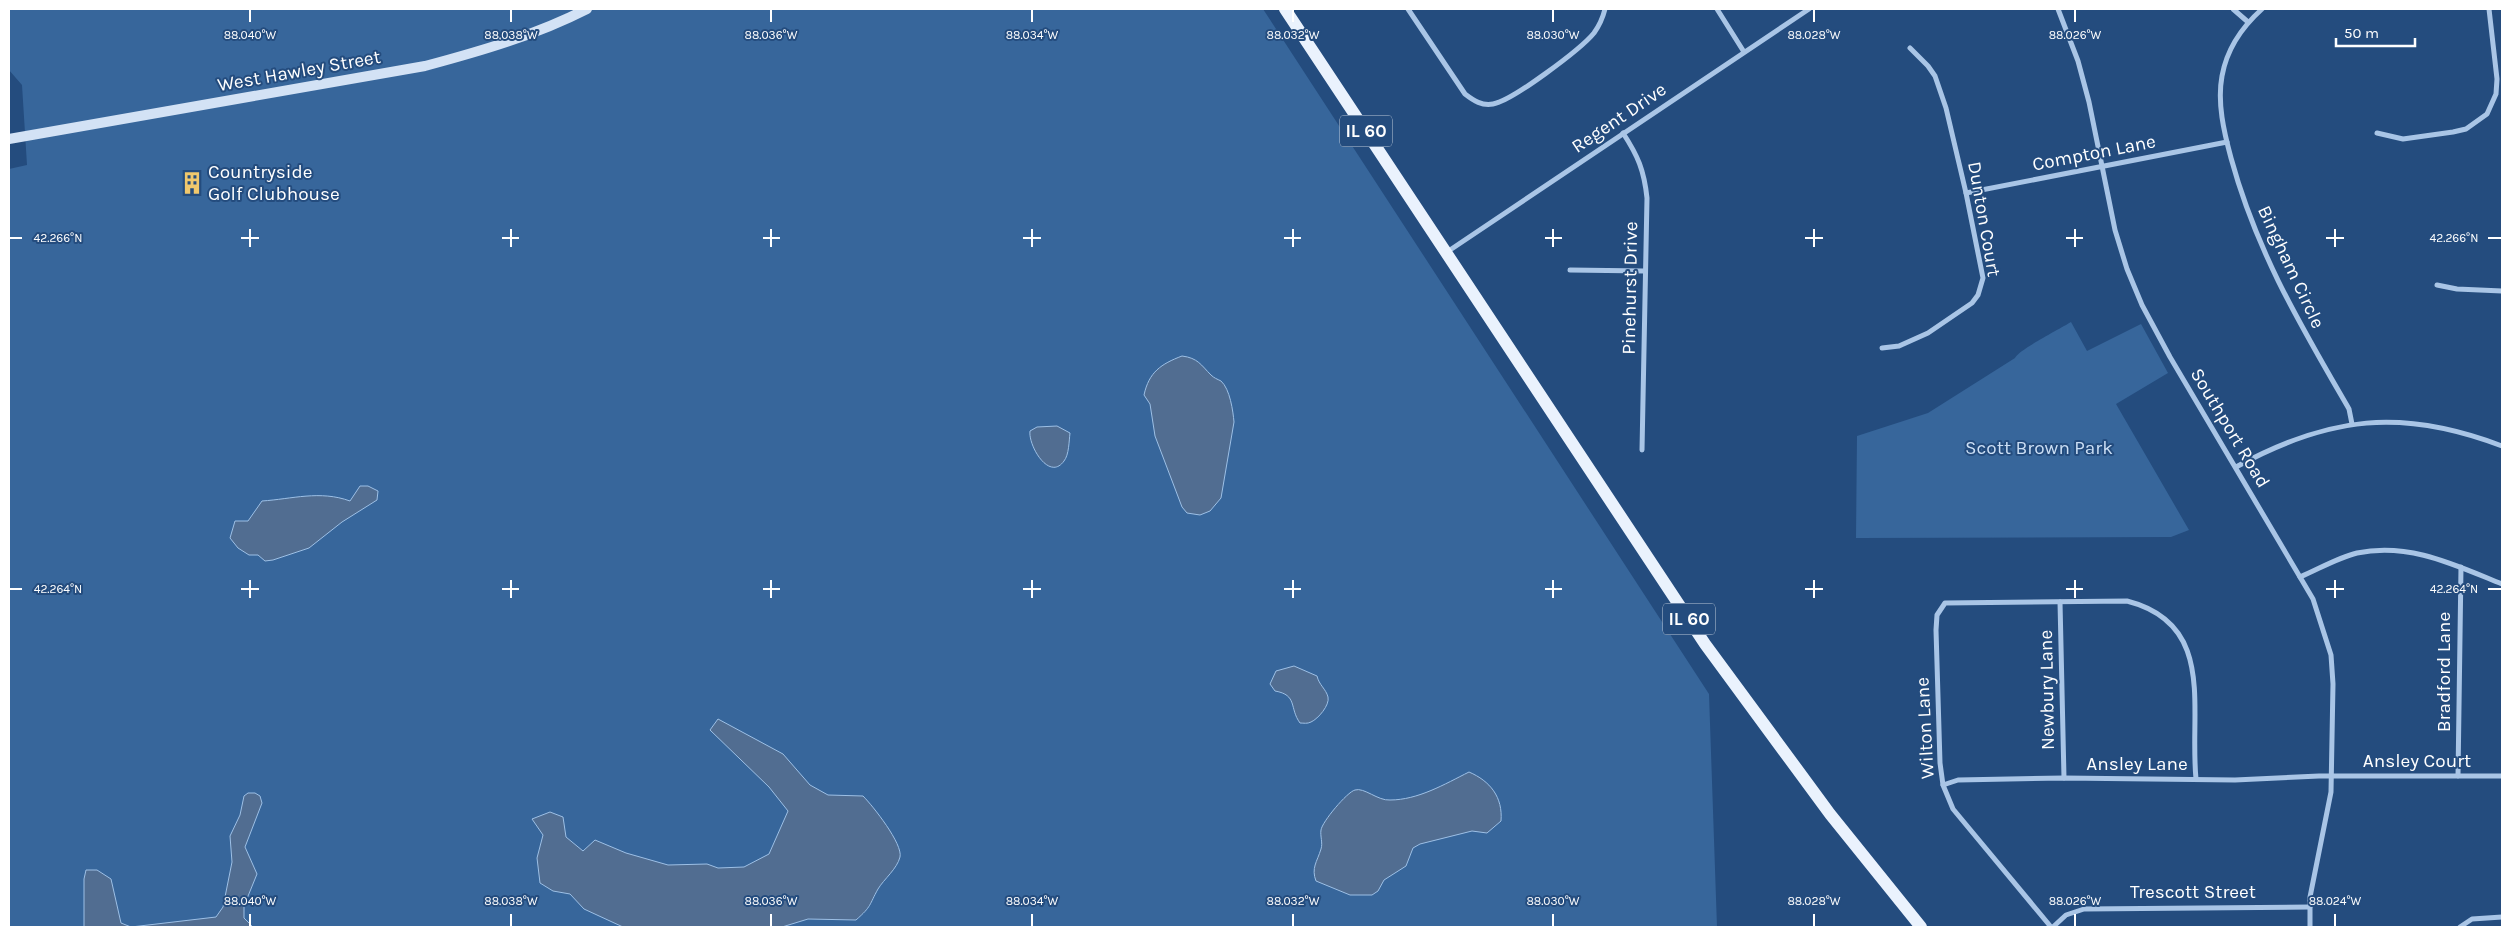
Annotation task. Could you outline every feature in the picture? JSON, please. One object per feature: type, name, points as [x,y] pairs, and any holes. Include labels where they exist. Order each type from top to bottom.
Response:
[{"type":"main road","name":"IL 60","points":[[1285,9],[1705,644],[1824,807],[1922,927]]},
{"type":"street","name":"West Hawley Street","points":[[9,139],[425,66],[490,48],[539,30],[587,9]]},
{"type":"street","points":[[1408,9],[1465,94],[1473,101],[1488,105],[1508,98],[1573,54],[1594,33],[1606,9]]},
{"type":"street","points":[[1717,9],[1744,52]]},
{"type":"street","name":"Regent Drive","points":[[1446,253],[1809,9]]},
{"type":"street","name":"Southport Road","points":[[2058,9],[2078,61],[2115,230],[2127,269],[2142,305],[2313,599],[2331,655],[2334,684],[2333,776],[2310,907],[2310,927]]},
{"type":"street","points":[[2233,9],[2248,22]]},
{"type":"street","name":"Bingham Circle","points":[[2262,9],[2248,22],[2229,52],[2222,75],[2221,109],[2227,142],[2247,210],[2264,255],[2289,307],[2349,409],[2352,424]]},
{"type":"street","points":[[2377,133],[2403,138],[2453,132],[2472,126],[2487,114],[2496,94],[2497,79],[2489,9]]},
{"type":"street","name":"Dunton Court","points":[[1882,348],[1899,346],[1928,334],[1972,303],[1978,295],[1983,278],[1946,108],[1935,76],[1910,48]]},
{"type":"street","name":"Pinehurst Drive","points":[[1623,133],[1636,153],[1644,174],[1647,198],[1644,271],[1642,450]]},
{"type":"street","name":"Compton Lane","points":[[1966,193],[2227,142]]},
{"type":"street","points":[[1570,270],[1644,271]]},
{"type":"street","points":[[2437,285],[2456,289],[2502,291]]},
{"type":"street","points":[[2236,467],[2287,441],[2314,432],[2352,424],[2401,422],[2436,426],[2472,435],[2502,446]]},
{"type":"street","points":[[2300,577],[2340,558],[2380,550],[2410,551],[2461,567],[2502,584]]},
{"type":"street","name":"Bradford Lane","points":[[2458,776],[2461,567]]},
{"type":"street","points":[[2060,602],[2104,601],[2136,604],[2156,611],[2178,631],[2192,662],[2196,779]]},
{"type":"street","name":"Wilton Lane","points":[[2052,927],[1972,835],[1953,809],[1943,785],[1940,763],[1936,630],[1939,610],[1950,602],[2060,602]]},
{"type":"street","name":"Newbury Lane","points":[[2060,602],[2064,778]]},
{"type":"street","name":"Ansley Court","points":[[2333,776],[2502,776]]},
{"type":"street","name":"Ansley Lane","points":[[1943,785],[1958,780],[2064,778],[2260,780],[2333,776]]},
{"type":"street","name":"Trescott Street","points":[[2052,927],[2066,916],[2084,909],[2310,907]]},
{"type":"street","points":[[2460,927],[2472,919],[2502,917]]},
{"type":"green space","points":[[9,9],[1263,9],[1709,694],[1717,927],[9,927],[9,169],[27,165],[22,85],[9,70]]},
{"type":"green space","name":"Scott Brown Park","points":[[2071,322],[2087,351],[2141,324],[2168,373],[2116,404],[2189,530],[2171,537],[1856,538],[1857,436],[1928,413],[2015,358],[2031,345]]},
{"type":"shaded area","points":[[1182,356],[1196,360],[1212,376],[1221,381],[1227,389],[1234,417],[1221,498],[1210,511],[1200,515],[1187,513],[1182,507],[1155,436],[1150,404],[1144,395],[1149,380],[1157,370],[1168,362]]},
{"type":"shaded area","points":[[1057,426],[1070,433],[1069,444],[1064,461],[1058,466],[1052,467],[1046,464],[1036,452],[1032,445],[1030,431],[1037,427]]},
{"type":"shaded area","points":[[360,486],[368,486],[378,491],[377,500],[342,522],[309,548],[265,561],[258,555],[249,555],[238,548],[230,538],[235,521],[248,521],[262,501],[306,496],[328,496],[350,501]]},
{"type":"shaded area","points":[[1294,666],[1317,676],[1328,697],[1327,704],[1320,715],[1308,723],[1300,723],[1290,699],[1282,693],[1275,691],[1270,684],[1276,671]]},
{"type":"shaded area","points":[[718,719],[783,754],[810,785],[828,795],[863,796],[886,825],[897,843],[900,857],[896,866],[878,889],[868,908],[856,920],[808,919],[782,927],[623,927],[584,909],[570,894],[553,891],[540,883],[537,858],[543,835],[532,819],[550,812],[563,817],[566,837],[583,851],[595,840],[626,853],[668,865],[707,864],[718,868],[744,867],[769,854],[788,811],[769,787],[710,730]]},
{"type":"shaded area","points":[[1469,772],[1489,785],[1500,804],[1501,821],[1487,833],[1472,831],[1420,844],[1413,848],[1406,866],[1384,880],[1378,891],[1372,895],[1350,895],[1316,881],[1314,869],[1322,847],[1322,826],[1335,808],[1351,792],[1363,790],[1385,800],[1400,799],[1431,791]]},
{"type":"shaded area","points":[[248,793],[255,793],[260,796],[262,803],[245,847],[257,874],[244,906],[244,918],[253,927],[131,927],[216,917],[223,907],[232,862],[230,836],[240,815],[244,796]]},
{"type":"shaded area","points":[[86,870],[97,870],[111,879],[121,923],[131,927],[84,927],[84,879]]},
{"type":"place","name":"Countryside Golf Clubhouse","points":[[192,183]]}]
